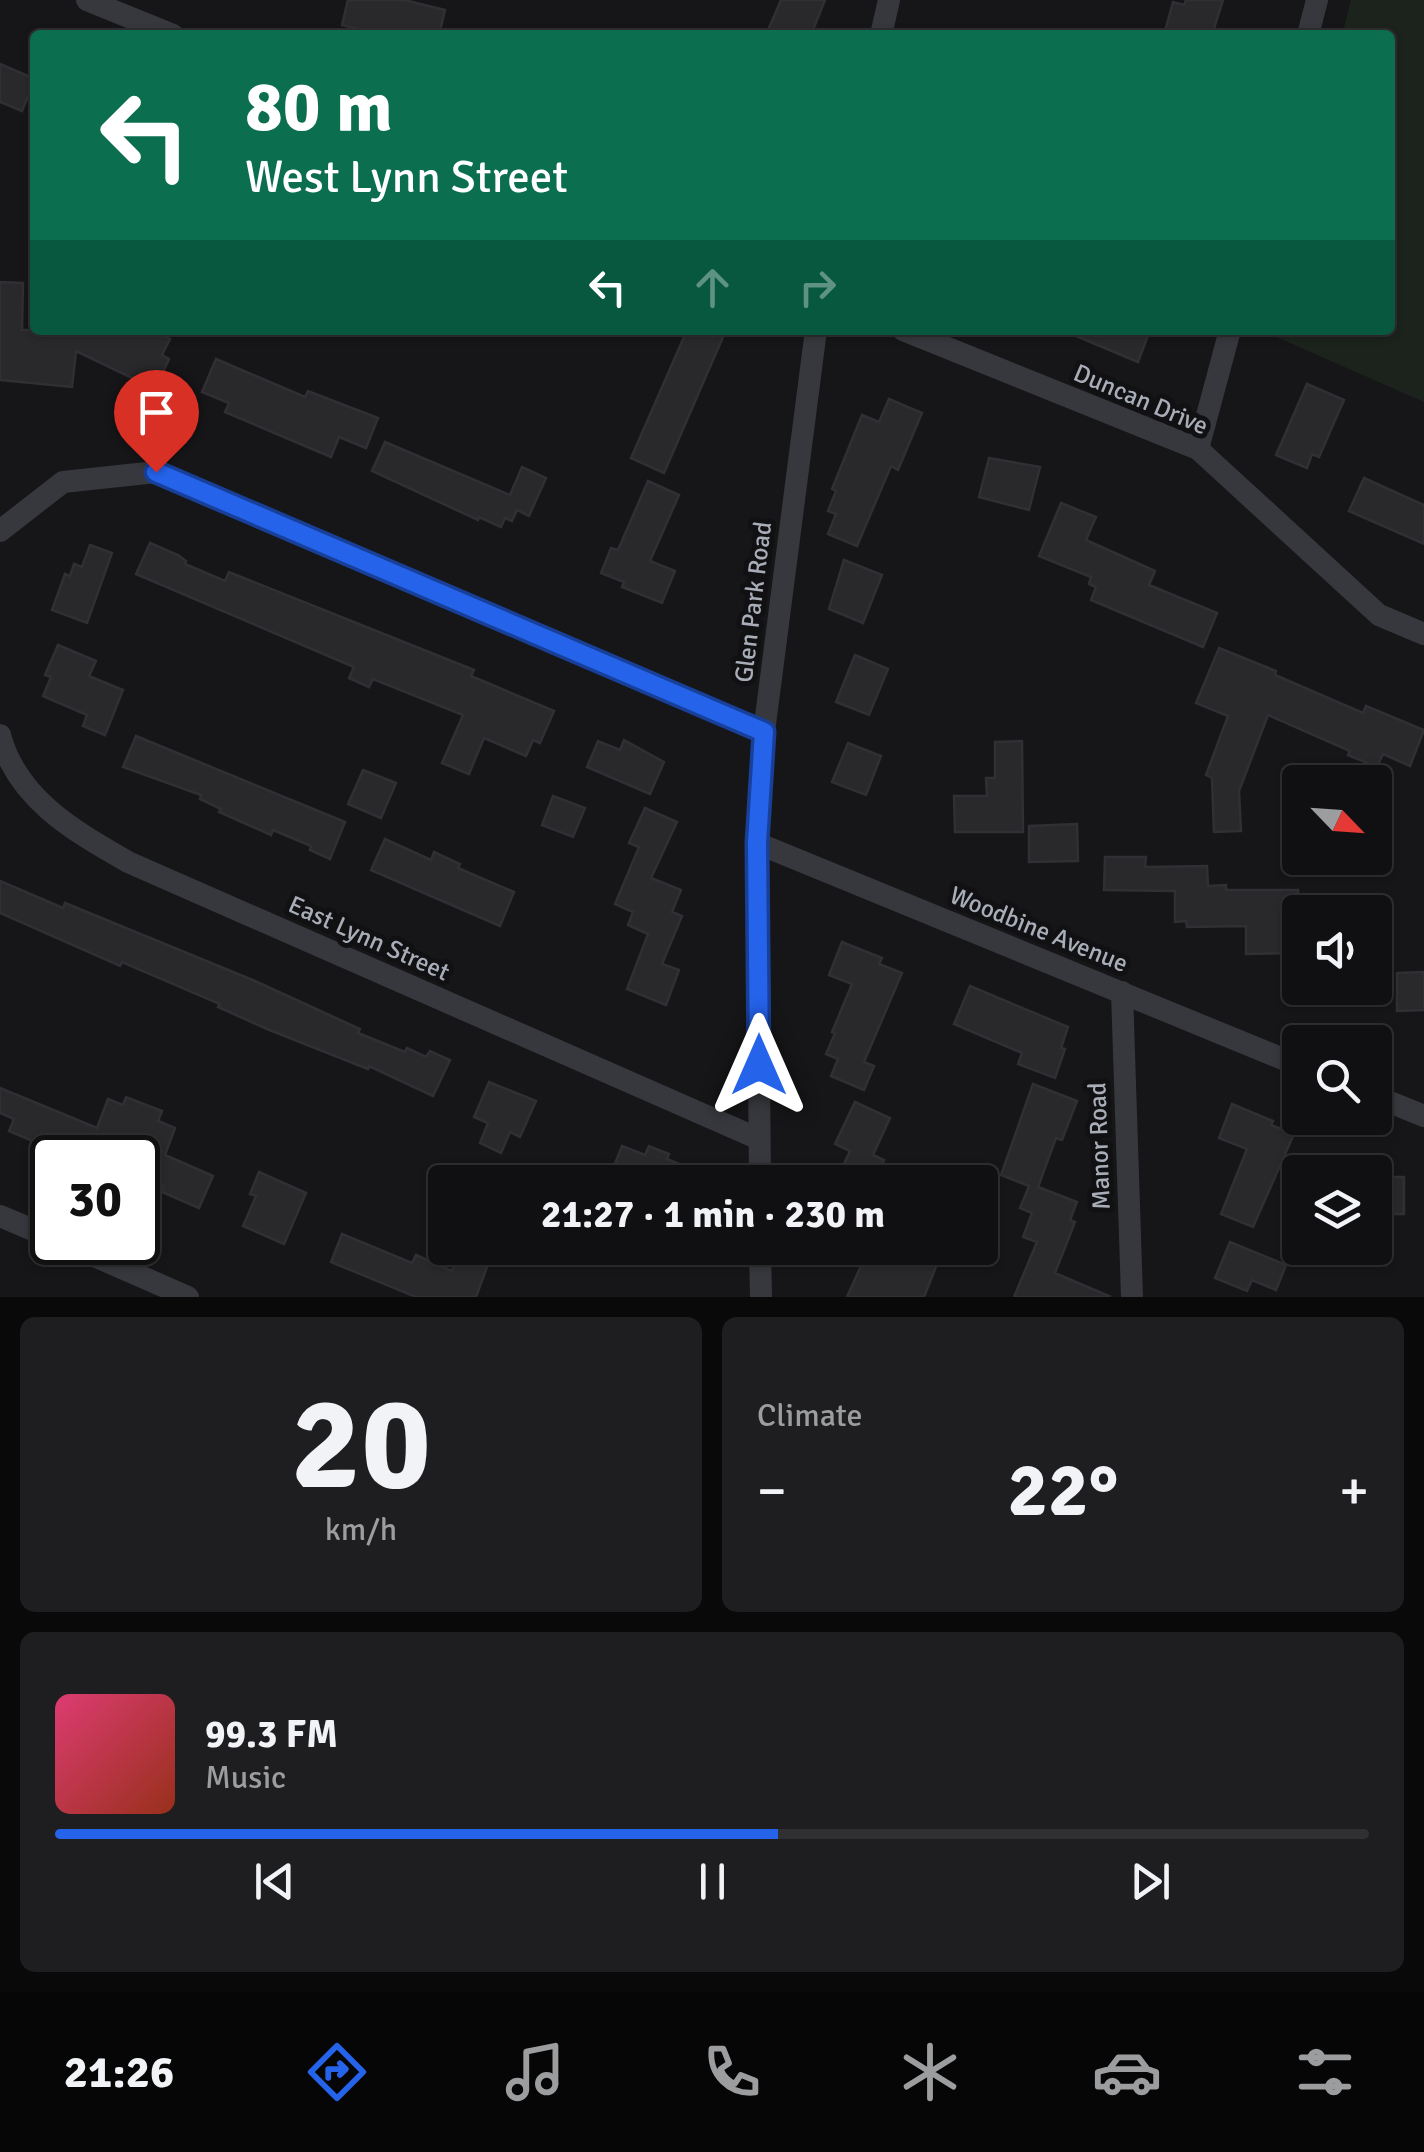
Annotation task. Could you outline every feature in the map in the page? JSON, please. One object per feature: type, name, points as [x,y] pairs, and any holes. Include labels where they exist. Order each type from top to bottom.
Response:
[{"type":"street","points":[[87,0],[161,30]]},
{"type":"street","points":[[882,30],[889,0]]},
{"type":"street","points":[[1309,30],[1317,0]]},
{"type":"street","name":"Glen Park Road","points":[[760,1165],[757,843],[764,732],[815,335]]},
{"type":"street","name":"Duncan Drive","points":[[915,335],[1198,449],[1379,615],[1424,634]]},
{"type":"street","points":[[1198,449],[1229,335]]},
{"type":"street","points":[[0,531],[63,482],[156,472],[764,732]]},
{"type":"street","name":"East Lynn Street","points":[[0,735],[5,754],[32,796],[72,830],[128,862],[759,1139]]},
{"type":"street","name":"Woodbine Avenue","points":[[757,843],[1282,1059]]},
{"type":"street","name":"Manor Road","points":[[1122,992],[1132,1297]]},
{"type":"street","points":[[1392,1103],[1424,1116]]},
{"type":"street","points":[[0,1216],[30,1229]]},
{"type":"street","points":[[115,1265],[188,1297]]},
{"type":"street","points":[[760,1265],[761,1297]]},
{"type":"shaded area","points":[[1351,0],[1424,0],[1424,402],[1272,335],[1395,335],[1395,30],[1343,30]]},
{"type":"building","points":[[348,0],[404,0],[445,10],[440,30],[363,30],[342,25]]},
{"type":"building","points":[[781,0],[825,0],[813,30],[768,30]]},
{"type":"building","points":[[1186,0],[1223,0],[1214,30],[1165,30],[1173,2],[1184,5]]},
{"type":"building","points":[[0,64],[30,77],[30,91],[22,111],[0,102]]},
{"type":"building","points":[[0,282],[23,283],[22,330],[30,330],[30,335],[162,335],[170,339],[162,355],[169,359],[155,389],[76,351],[72,387],[0,380]]},
{"type":"building","points":[[685,335],[724,335],[664,473],[631,458]]},
{"type":"building","points":[[1074,335],[1148,335],[1138,362]]},
{"type":"building","points":[[216,359],[305,397],[308,391],[378,418],[366,448],[339,437],[331,457],[225,412],[229,403],[202,392]]},
{"type":"building","points":[[1307,384],[1344,400],[1319,457],[1312,454],[1307,468],[1276,455]]},
{"type":"building","points":[[889,399],[922,413],[898,470],[891,466],[857,546],[828,534],[836,514],[828,511],[836,491],[832,489],[862,415],[879,422]]},
{"type":"building","points":[[385,442],[510,495],[522,467],[546,478],[529,516],[517,510],[512,521],[505,518],[501,527],[372,471]]},
{"type":"building","points":[[989,458],[1040,467],[1029,510],[979,497]]},
{"type":"building","points":[[1364,478],[1424,505],[1424,544],[1349,511]]},
{"type":"building","points":[[648,481],[679,495],[650,561],[675,571],[662,603],[622,587],[624,582],[601,573],[611,548],[618,550]]},
{"type":"building","points":[[1061,503],[1096,517],[1086,540],[1155,571],[1149,585],[1217,613],[1203,647],[1091,600],[1096,587],[1089,584],[1091,577],[1039,556]]},
{"type":"building","points":[[150,543],[225,581],[229,572],[474,670],[471,676],[554,711],[540,743],[533,740],[526,756],[484,738],[469,774],[442,763],[463,715],[373,679],[369,687],[349,678],[354,667],[136,574]]},
{"type":"building","points":[[90,545],[112,553],[87,623],[52,610],[65,574],[70,576],[74,564],[82,567]]},
{"type":"building","points":[[844,560],[882,575],[863,623],[829,609]]},
{"type":"building","points":[[58,645],[96,661],[89,676],[123,690],[105,735],[83,726],[87,715],[43,696],[51,677],[45,675]]},
{"type":"building","points":[[1219,648],[1363,713],[1366,706],[1424,730],[1410,766],[1383,754],[1378,765],[1372,765],[1348,755],[1350,751],[1268,715],[1239,791],[1241,831],[1214,832],[1212,778],[1206,775],[1228,716],[1196,703]]},
{"type":"building","points":[[855,655],[888,669],[869,715],[836,702]]},
{"type":"building","points":[[136,736],[345,822],[330,859],[310,850],[311,846],[273,830],[271,835],[219,812],[221,809],[200,799],[201,795],[123,767]]},
{"type":"building","points":[[624,740],[664,762],[650,794],[587,767],[598,741],[620,750]]},
{"type":"building","points":[[1022,741],[1023,832],[955,832],[954,796],[987,796],[986,778],[995,778],[995,742]]},
{"type":"building","points":[[848,743],[881,756],[866,795],[832,782]]},
{"type":"building","points":[[363,770],[396,783],[381,818],[348,804]]},
{"type":"building","points":[[553,796],[585,808],[573,837],[542,825]]},
{"type":"building","points":[[645,808],[677,822],[651,878],[681,890],[672,912],[682,916],[662,964],[679,970],[666,1005],[627,989],[648,934],[628,925],[633,912],[615,904],[639,847],[629,843]]},
{"type":"building","points":[[1077,824],[1078,861],[1029,862],[1029,826]]},
{"type":"building","points":[[385,839],[431,860],[434,852],[460,864],[458,868],[514,892],[500,926],[371,870]]},
{"type":"building","points":[[1105,857],[1146,857],[1145,867],[1207,866],[1208,886],[1226,885],[1226,890],[1298,890],[1298,895],[1282,895],[1282,953],[1246,954],[1246,926],[1187,927],[1186,921],[1175,922],[1175,891],[1104,890]]},
{"type":"building","points":[[0,881],[63,908],[65,903],[255,981],[405,1052],[407,1048],[426,1057],[430,1051],[450,1060],[433,1096],[0,913]]},
{"type":"building","points":[[842,942],[882,958],[879,964],[902,973],[864,1062],[874,1066],[864,1090],[831,1076],[838,1059],[826,1054],[852,984],[829,975]]},
{"type":"building","points":[[1424,972],[1424,1010],[1397,1011],[1397,973]]},
{"type":"building","points":[[970,986],[1068,1027],[1055,1078],[1018,1064],[1022,1053],[954,1024]]},
{"type":"building","points":[[489,1082],[536,1101],[520,1137],[510,1132],[501,1153],[480,1143],[488,1123],[474,1117]]},
{"type":"building","points":[[1033,1084],[1077,1101],[1062,1140],[1056,1138],[1038,1187],[1077,1202],[1070,1220],[1075,1222],[1055,1273],[1111,1297],[1014,1297],[1037,1242],[1023,1237],[1032,1213],[1020,1208],[1029,1186],[1001,1175]]},
{"type":"building","points":[[0,1088],[97,1128],[108,1099],[123,1105],[126,1097],[162,1111],[158,1121],[175,1128],[165,1155],[213,1176],[199,1208],[162,1192],[160,1135],[30,1135],[30,1140],[9,1131],[14,1119],[0,1113]]},
{"type":"building","points":[[855,1102],[890,1118],[873,1155],[884,1160],[882,1165],[843,1165],[850,1151],[835,1144]]},
{"type":"building","points":[[1232,1104],[1273,1121],[1271,1125],[1282,1129],[1282,1135],[1294,1135],[1253,1227],[1221,1214],[1247,1149],[1219,1138]]},
{"type":"building","points":[[622,1146],[645,1155],[649,1146],[669,1154],[667,1159],[681,1165],[614,1165]]},
{"type":"building","points":[[259,1172],[306,1193],[284,1244],[243,1226],[256,1196],[250,1194]]},
{"type":"building","points":[[1392,1177],[1404,1177],[1404,1214],[1392,1214]]},
{"type":"building","points":[[342,1234],[412,1263],[416,1255],[428,1260],[428,1265],[452,1271],[454,1265],[488,1265],[476,1297],[416,1297],[331,1262]]},
{"type":"building","points":[[1230,1242],[1286,1265],[1276,1290],[1252,1280],[1247,1291],[1215,1278]]},
{"type":"building","points":[[861,1265],[937,1265],[924,1297],[847,1297]]},
{"type":"route","points":[[156,472],[764,732],[757,843],[759,1065]]}]
